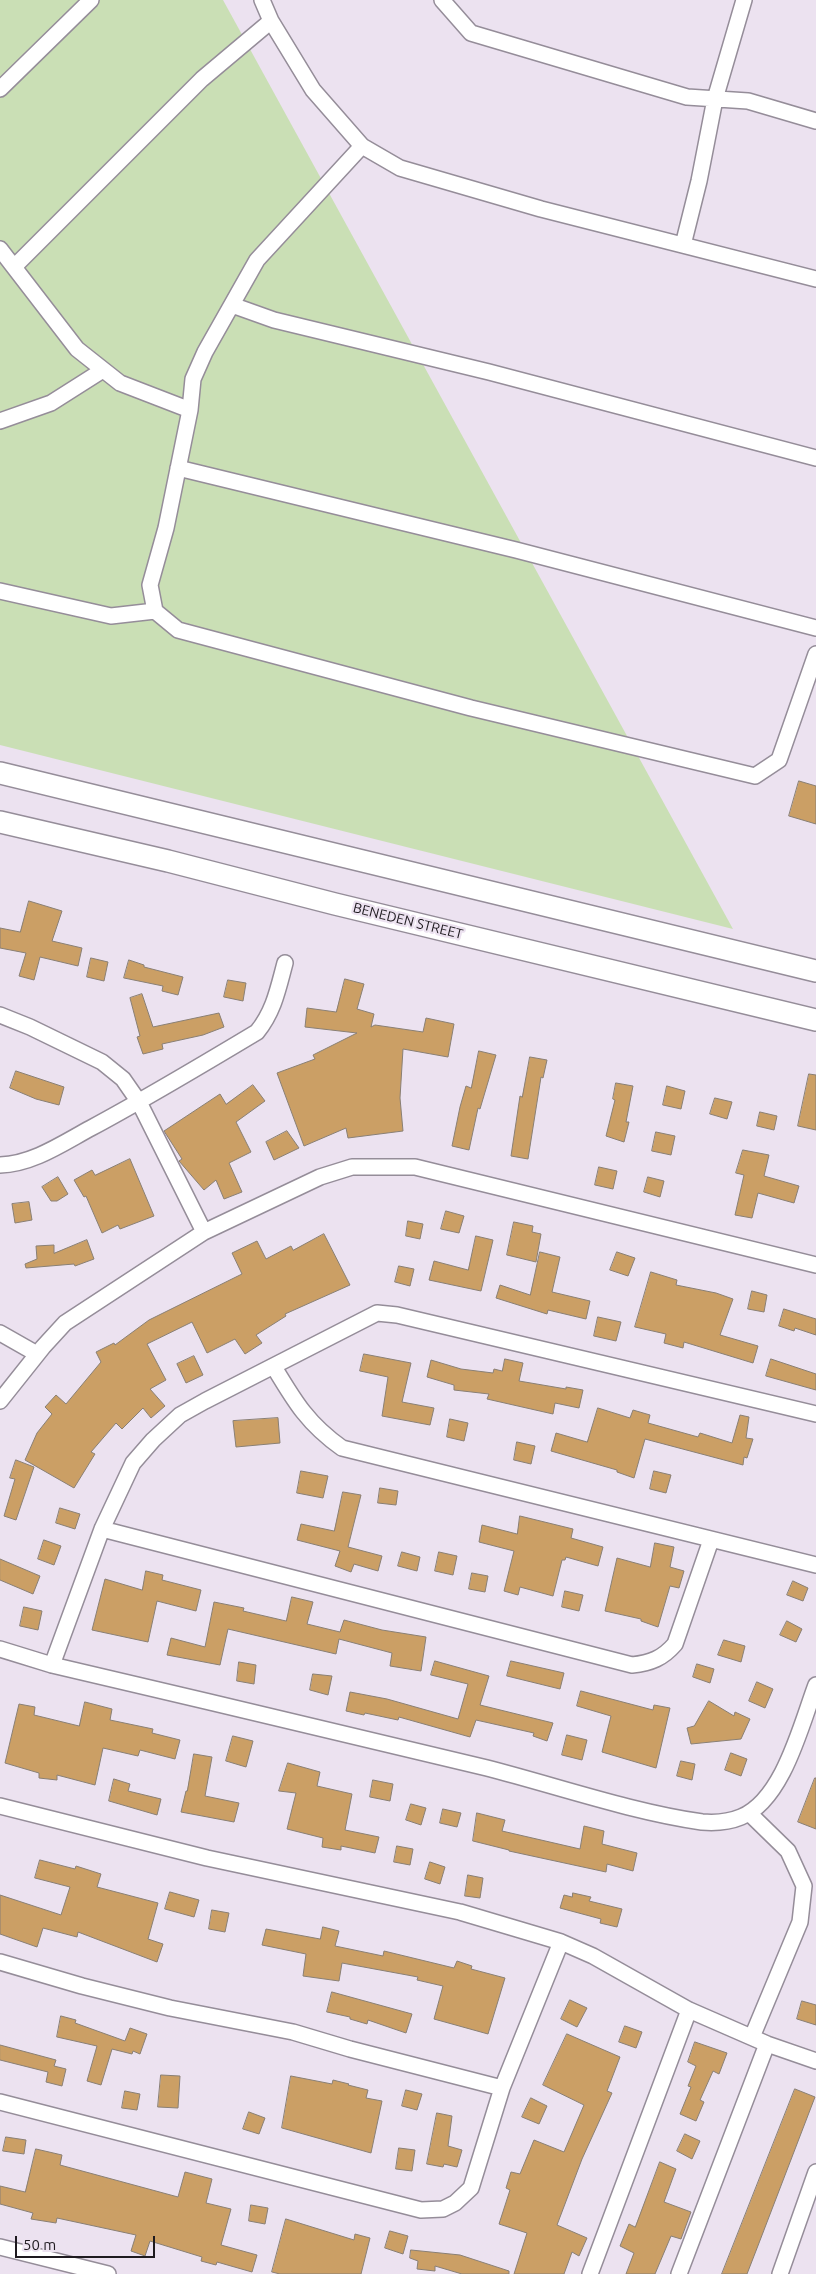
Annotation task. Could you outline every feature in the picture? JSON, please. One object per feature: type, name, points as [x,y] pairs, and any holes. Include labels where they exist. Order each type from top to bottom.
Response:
[{"type":"main road","points":[[0,773],[816,971]]},
{"type":"main road","name":"BENEDEN STREET","points":[[0,822],[168,860],[345,906],[816,1020]]},
{"type":"street","points":[[0,88],[91,0]]},
{"type":"street","points":[[262,0],[271,21],[313,90],[362,146],[400,168],[541,209],[816,279]]},
{"type":"street","points":[[442,0],[471,33],[687,97],[748,101],[816,121]]},
{"type":"street","points":[[683,245],[699,181],[715,99],[744,0]]},
{"type":"street","points":[[14,267],[202,79],[271,21]]},
{"type":"street","points":[[362,146],[257,260],[205,352],[193,379],[190,410],[166,528],[150,585],[156,611],[178,630],[471,708],[754,776],[780,760],[816,654]]},
{"type":"street","points":[[0,249],[78,349],[120,384],[190,410]]},
{"type":"street","points":[[232,305],[274,320],[489,372],[816,458]]},
{"type":"street","points":[[0,421],[51,402],[103,370]]},
{"type":"street","points":[[178,468],[516,550],[816,628]]},
{"type":"street","points":[[0,591],[111,616],[156,611]]},
{"type":"street","points":[[0,1165],[25,1162],[139,1102],[256,1032],[267,1019],[276,1002],[285,963]]},
{"type":"street","points":[[0,1015],[30,1027],[102,1062],[123,1079],[139,1102],[204,1232]]},
{"type":"street","points":[[0,1401],[65,1324],[204,1232],[320,1177],[352,1167],[415,1167],[816,1265]]},
{"type":"street","points":[[52,1665],[102,1529],[134,1463],[180,1415],[238,1383],[274,1367],[377,1313],[397,1315],[816,1414]]},
{"type":"street","points":[[0,1333],[38,1354]]},
{"type":"street","points":[[274,1367],[295,1403],[320,1433],[342,1448],[816,1566]]},
{"type":"street","points":[[102,1529],[632,1665],[650,1663],[666,1654],[675,1644],[711,1540]]},
{"type":"street","points":[[0,1649],[52,1665],[489,1769],[669,1816],[705,1822],[728,1821],[749,1813],[770,1793],[786,1764],[816,1685]]},
{"type":"street","points":[[0,1806],[207,1858],[460,1912],[561,1942],[593,1956],[689,2010],[767,2044],[816,2061]]},
{"type":"street","points":[[749,1813],[788,1851],[804,1886],[800,1922],[752,2037]]},
{"type":"street","points":[[0,2102],[421,2210],[443,2209],[456,2202],[471,2188],[502,2088],[561,1942]]},
{"type":"street","points":[[0,1962],[82,1986],[170,2008],[293,2032],[350,2049],[502,2088]]},
{"type":"street","points":[[590,2274],[689,2010]]},
{"type":"street","points":[[679,2274],[767,2044]]},
{"type":"street","points":[[780,2274],[815,2176]]},
{"type":"street","points":[[0,2246],[108,2274]]},
{"type":"green space","points":[[0,0],[223,0],[733,929],[0,745]]},
{"type":"building","points":[[799,781],[816,786],[816,824],[789,816]]},
{"type":"building","points":[[29,901],[62,911],[52,941],[82,948],[78,966],[40,957],[34,980],[19,976],[26,953],[0,948],[0,928],[20,932]]},
{"type":"building","points":[[91,958],[108,962],[104,981],[87,977]]},
{"type":"building","points":[[129,960],[144,965],[144,967],[183,977],[178,995],[162,991],[163,986],[124,978]]},
{"type":"building","points":[[345,979],[364,984],[357,1009],[374,1014],[371,1027],[375,1025],[423,1032],[426,1018],[454,1024],[448,1057],[403,1049],[400,1098],[403,1131],[348,1138],[346,1128],[304,1146],[277,1073],[315,1059],[313,1055],[357,1033],[305,1027],[307,1008],[336,1012]]},
{"type":"building","points":[[228,980],[246,983],[243,1001],[224,997]]},
{"type":"building","points":[[142,994],[153,1027],[219,1013],[224,1027],[203,1035],[162,1044],[163,1049],[143,1054],[137,1037],[140,1036],[130,998]]},
{"type":"building","points":[[479,1051],[496,1055],[480,1109],[478,1108],[469,1150],[452,1146],[460,1107],[466,1086],[471,1088]]},
{"type":"building","points":[[530,1057],[547,1060],[543,1078],[541,1077],[528,1159],[511,1156],[520,1096],[522,1097]]},
{"type":"building","points":[[16,1071],[64,1087],[59,1105],[36,1099],[10,1088]]},
{"type":"building","points":[[809,1074],[816,1075],[816,1130],[798,1126]]},
{"type":"building","points":[[616,1083],[633,1086],[626,1122],[629,1122],[624,1142],[606,1136],[615,1100],[613,1099]]},
{"type":"building","points":[[253,1085],[265,1101],[236,1122],[251,1152],[229,1163],[242,1192],[224,1199],[216,1180],[204,1190],[179,1161],[182,1159],[164,1131],[220,1094],[226,1104]]},
{"type":"building","points":[[667,1086],[685,1091],[681,1109],[663,1105]]},
{"type":"building","points":[[715,1098],[732,1102],[727,1119],[710,1114]]},
{"type":"building","points":[[760,1112],[777,1116],[774,1130],[757,1126]]},
{"type":"building","points":[[287,1131],[299,1148],[274,1160],[266,1142]]},
{"type":"building","points":[[656,1132],[675,1136],[671,1155],[652,1151]]},
{"type":"building","points":[[743,1150],[769,1155],[764,1176],[799,1186],[794,1203],[758,1193],[752,1218],[735,1215],[744,1175],[736,1173]]},
{"type":"building","points":[[130,1159],[154,1216],[120,1229],[118,1225],[102,1233],[86,1196],[84,1197],[74,1180],[92,1170],[95,1175]]},
{"type":"building","points":[[599,1167],[617,1171],[613,1189],[595,1185]]},
{"type":"building","points":[[58,1177],[68,1194],[57,1201],[51,1201],[42,1187]]},
{"type":"building","points":[[648,1177],[664,1181],[660,1197],[644,1192]]},
{"type":"building","points":[[29,1202],[32,1220],[15,1223],[12,1204]]},
{"type":"building","points":[[446,1211],[464,1216],[459,1233],[441,1229]]},
{"type":"building","points":[[408,1221],[423,1224],[420,1239],[406,1236]]},
{"type":"building","points":[[514,1222],[533,1226],[532,1232],[541,1234],[536,1262],[507,1255]]},
{"type":"building","points":[[324,1234],[350,1285],[285,1314],[286,1316],[256,1335],[262,1343],[245,1354],[235,1339],[207,1353],[192,1322],[147,1344],[166,1380],[150,1389],[165,1406],[151,1418],[143,1408],[122,1429],[116,1423],[91,1452],[95,1454],[74,1488],[25,1460],[37,1433],[52,1414],[45,1407],[56,1395],[66,1404],[101,1362],[96,1352],[114,1343],[115,1345],[149,1320],[242,1274],[232,1253],[257,1241],[266,1259],[291,1246],[293,1250]]},
{"type":"building","points":[[476,1236],[493,1240],[481,1291],[429,1280],[434,1261],[468,1270]]},
{"type":"building","points":[[87,1240],[94,1259],[75,1266],[74,1264],[26,1268],[25,1264],[37,1259],[36,1246],[54,1245],[54,1253]]},
{"type":"building","points":[[540,1252],[560,1257],[552,1292],[590,1301],[586,1319],[548,1310],[547,1314],[496,1298],[500,1285],[530,1295]]},
{"type":"building","points":[[617,1252],[635,1258],[628,1276],[610,1270]]},
{"type":"building","points":[[399,1266],[414,1269],[410,1286],[395,1282]]},
{"type":"building","points":[[651,1272],[677,1280],[676,1285],[716,1293],[733,1299],[720,1335],[758,1346],[753,1363],[684,1342],[683,1348],[664,1343],[666,1334],[635,1327]]},
{"type":"building","points":[[752,1291],[767,1295],[764,1312],[748,1309]]},
{"type":"building","points":[[784,1309],[816,1319],[816,1335],[795,1328],[794,1331],[779,1326]]},
{"type":"building","points":[[598,1317],[621,1322],[616,1341],[594,1336]]},
{"type":"building","points":[[364,1354],[411,1363],[402,1402],[434,1408],[430,1425],[382,1416],[388,1377],[360,1371]]},
{"type":"building","points":[[194,1356],[203,1375],[186,1383],[177,1364]]},
{"type":"building","points":[[505,1359],[523,1363],[519,1381],[583,1390],[579,1408],[555,1403],[553,1414],[487,1399],[489,1394],[454,1390],[454,1385],[427,1377],[431,1360],[461,1369],[493,1373],[494,1369],[502,1371]]},
{"type":"building","points":[[771,1359],[816,1374],[816,1390],[766,1376]]},
{"type":"building","points":[[598,1408],[630,1418],[633,1410],[650,1415],[648,1423],[698,1437],[700,1433],[732,1443],[740,1415],[749,1417],[746,1438],[753,1439],[747,1458],[744,1457],[743,1465],[645,1439],[634,1478],[617,1472],[617,1470],[551,1451],[556,1433],[587,1442]]},
{"type":"building","points":[[278,1418],[280,1443],[236,1447],[233,1421]]},
{"type":"building","points":[[450,1419],[468,1423],[464,1441],[447,1437]]},
{"type":"building","points":[[517,1442],[535,1446],[531,1464],[514,1460]]},
{"type":"building","points":[[16,1460],[34,1467],[16,1520],[4,1516],[15,1479],[10,1478]]},
{"type":"building","points":[[301,1471],[328,1476],[323,1498],[297,1493]]},
{"type":"building","points":[[654,1471],[671,1475],[666,1493],[650,1489]]},
{"type":"building","points":[[380,1488],[398,1491],[396,1505],[378,1503]]},
{"type":"building","points":[[343,1492],[361,1495],[348,1547],[382,1556],[378,1571],[354,1564],[351,1572],[335,1566],[340,1551],[297,1540],[301,1524],[334,1531]]},
{"type":"building","points":[[60,1508],[80,1514],[75,1529],[56,1523]]},
{"type":"building","points":[[520,1516],[573,1529],[571,1538],[603,1547],[598,1566],[566,1557],[565,1560],[562,1560],[553,1596],[520,1587],[518,1595],[504,1591],[514,1551],[479,1542],[482,1525],[517,1534]]},
{"type":"building","points":[[44,1540],[61,1546],[54,1565],[38,1559]]},
{"type":"building","points":[[655,1543],[674,1547],[670,1567],[684,1571],[679,1588],[670,1586],[658,1627],[641,1621],[641,1619],[605,1611],[617,1558],[650,1567]]},
{"type":"building","points":[[402,1552],[420,1557],[417,1571],[398,1566]]},
{"type":"building","points":[[439,1552],[457,1556],[453,1575],[435,1571]]},
{"type":"building","points":[[0,1559],[40,1576],[33,1594],[0,1580]]},
{"type":"building","points":[[146,1571],[163,1575],[162,1580],[201,1590],[196,1611],[157,1601],[148,1642],[92,1630],[105,1579],[142,1590]]},
{"type":"building","points":[[472,1573],[488,1576],[485,1592],[469,1589]]},
{"type":"building","points":[[793,1581],[808,1588],[803,1601],[787,1595]]},
{"type":"building","points":[[565,1591],[583,1595],[579,1611],[562,1607]]},
{"type":"building","points":[[292,1597],[313,1602],[307,1624],[340,1632],[344,1620],[382,1630],[426,1637],[421,1671],[390,1666],[392,1653],[339,1639],[336,1654],[228,1629],[220,1665],[167,1655],[171,1638],[205,1647],[214,1602],[244,1608],[243,1611],[286,1621]]},
{"type":"building","points":[[24,1607],[42,1611],[38,1630],[20,1626]]},
{"type":"building","points":[[787,1621],[802,1629],[796,1642],[780,1635]]},
{"type":"building","points":[[724,1640],[745,1646],[741,1662],[718,1655]]},
{"type":"building","points":[[435,1661],[489,1676],[480,1705],[553,1723],[547,1741],[533,1736],[534,1733],[476,1720],[470,1737],[399,1717],[398,1720],[346,1711],[350,1692],[387,1699],[458,1719],[468,1684],[431,1675]]},
{"type":"building","points":[[511,1661],[564,1673],[560,1689],[507,1676]]},
{"type":"building","points":[[239,1662],[256,1665],[254,1684],[237,1681]]},
{"type":"building","points":[[697,1664],[714,1669],[710,1683],[693,1677]]},
{"type":"building","points":[[313,1674],[332,1676],[328,1695],[310,1690]]},
{"type":"building","points":[[757,1682],[773,1689],[765,1708],[749,1701]]},
{"type":"building","points":[[581,1691],[653,1710],[654,1705],[670,1708],[656,1768],[602,1752],[611,1716],[577,1706]]},
{"type":"building","points":[[709,1701],[734,1716],[735,1712],[750,1719],[741,1739],[691,1744],[687,1728],[694,1726]]},
{"type":"building","points":[[85,1702],[112,1709],[110,1720],[153,1729],[152,1733],[180,1740],[175,1759],[140,1750],[138,1756],[103,1748],[95,1785],[57,1775],[57,1780],[39,1778],[39,1773],[5,1763],[19,1704],[35,1707],[34,1715],[79,1726]]},
{"type":"building","points":[[567,1735],[587,1740],[582,1760],[562,1755]]},
{"type":"building","points":[[233,1736],[253,1741],[246,1767],[226,1761]]},
{"type":"building","points":[[731,1753],[747,1759],[741,1776],[725,1770]]},
{"type":"building","points":[[194,1754],[212,1757],[205,1796],[239,1803],[234,1822],[181,1812]]},
{"type":"building","points":[[681,1761],[695,1764],[692,1780],[677,1776]]},
{"type":"building","points":[[288,1763],[320,1772],[317,1786],[352,1794],[345,1830],[379,1837],[375,1853],[341,1846],[341,1850],[322,1847],[323,1838],[287,1829],[296,1793],[279,1791]]},
{"type":"building","points":[[816,1778],[816,1829],[798,1822]]},
{"type":"building","points":[[114,1779],[130,1784],[128,1791],[161,1799],[157,1815],[109,1801]]},
{"type":"building","points":[[373,1780],[393,1784],[390,1801],[370,1797]]},
{"type":"building","points":[[411,1804],[426,1808],[421,1825],[406,1820]]},
{"type":"building","points":[[443,1809],[461,1813],[457,1827],[440,1823]]},
{"type":"building","points":[[477,1813],[505,1820],[502,1831],[580,1849],[584,1826],[604,1831],[602,1844],[637,1853],[633,1871],[607,1864],[606,1872],[509,1851],[473,1841]]},
{"type":"building","points":[[397,1846],[413,1849],[410,1865],[394,1862]]},
{"type":"building","points":[[40,1860],[75,1869],[76,1866],[101,1874],[97,1887],[158,1903],[148,1939],[163,1944],[157,1962],[78,1932],[77,1937],[43,1928],[37,1947],[0,1934],[0,1895],[61,1915],[70,1887],[35,1878]]},
{"type":"building","points":[[430,1862],[445,1867],[440,1884],[425,1879]]},
{"type":"building","points":[[468,1875],[483,1878],[480,1898],[465,1896]]},
{"type":"building","points":[[170,1892],[199,1900],[194,1917],[165,1909]]},
{"type":"building","points":[[573,1893],[591,1897],[589,1901],[622,1909],[617,1927],[600,1923],[601,1919],[560,1908],[564,1895],[572,1897]]},
{"type":"building","points":[[212,1910],[229,1913],[225,1932],[209,1929]]},
{"type":"building","points":[[323,1927],[339,1931],[335,1946],[383,1956],[384,1951],[454,1968],[457,1961],[472,1966],[471,1969],[505,1978],[488,2034],[434,2019],[443,1986],[417,1980],[418,1977],[342,1963],[339,1981],[303,1976],[306,1954],[262,1945],[266,1929],[320,1939]]},
{"type":"building","points":[[332,1992],[412,2014],[406,2033],[368,2020],[367,2024],[350,2019],[350,2017],[327,2012]]},
{"type":"building","points":[[570,2000],[587,2008],[577,2027],[561,2019]]},
{"type":"building","points":[[802,2001],[816,2005],[816,2025],[797,2019]]},
{"type":"building","points":[[61,2016],[76,2020],[75,2023],[125,2041],[130,2028],[147,2034],[140,2054],[133,2051],[132,2054],[112,2049],[101,2085],[87,2081],[97,2046],[57,2037]]},
{"type":"building","points":[[625,2026],[642,2032],[636,2048],[619,2042]]},
{"type":"building","points":[[567,2034],[620,2057],[607,2091],[612,2093],[582,2159],[557,2225],[587,2238],[579,2256],[572,2252],[564,2274],[514,2274],[527,2233],[499,2224],[510,2190],[506,2188],[511,2172],[520,2174],[534,2140],[564,2152],[584,2105],[543,2085]]},
{"type":"building","points":[[695,2042],[727,2053],[719,2074],[713,2071],[700,2100],[704,2102],[696,2121],[680,2114],[691,2087],[688,2086],[696,2066],[688,2062]]},
{"type":"building","points":[[0,2045],[56,2060],[54,2066],[66,2069],[62,2086],[46,2082],[48,2072],[0,2060]]},
{"type":"building","points":[[161,2075],[180,2076],[178,2108],[158,2107]]},
{"type":"building","points":[[291,2076],[332,2084],[333,2080],[349,2084],[368,2090],[366,2098],[382,2101],[371,2153],[282,2128]]},
{"type":"building","points":[[795,2089],[815,2097],[747,2274],[722,2274]]},
{"type":"building","points":[[406,2090],[422,2094],[417,2110],[402,2106]]},
{"type":"building","points":[[125,2091],[140,2094],[137,2110],[122,2108]]},
{"type":"building","points":[[531,2098],[547,2106],[539,2124],[522,2117]]},
{"type":"building","points":[[249,2112],[265,2118],[259,2134],[243,2129]]},
{"type":"building","points":[[437,2113],[452,2116],[448,2146],[462,2150],[457,2167],[444,2164],[443,2167],[427,2164]]},
{"type":"building","points":[[685,2134],[700,2141],[692,2159],[677,2151]]},
{"type":"building","points":[[6,2137],[26,2140],[24,2154],[3,2151]]},
{"type":"building","points":[[399,2148],[415,2150],[412,2171],[396,2169]]},
{"type":"building","points":[[36,2149],[62,2155],[60,2165],[178,2197],[185,2172],[212,2179],[206,2203],[231,2209],[221,2245],[257,2255],[252,2272],[217,2262],[216,2265],[201,2261],[202,2257],[150,2241],[145,2256],[131,2251],[136,2235],[57,2218],[56,2223],[31,2219],[33,2213],[0,2204],[0,2186],[25,2192]]},
{"type":"building","points":[[660,2162],[676,2169],[664,2202],[691,2212],[681,2239],[671,2236],[655,2274],[626,2274],[634,2253],[620,2246],[629,2224],[635,2227]]},
{"type":"building","points":[[251,2205],[268,2208],[265,2224],[249,2221]]},
{"type":"building","points":[[286,2219],[354,2240],[355,2234],[370,2238],[361,2274],[280,2274],[272,2272]]},
{"type":"building","points":[[390,2231],[408,2236],[403,2254],[385,2248]]},
{"type":"building","points":[[411,2250],[460,2255],[509,2271],[509,2274],[462,2274],[435,2266],[435,2271],[417,2269],[418,2261],[410,2258]]}]
